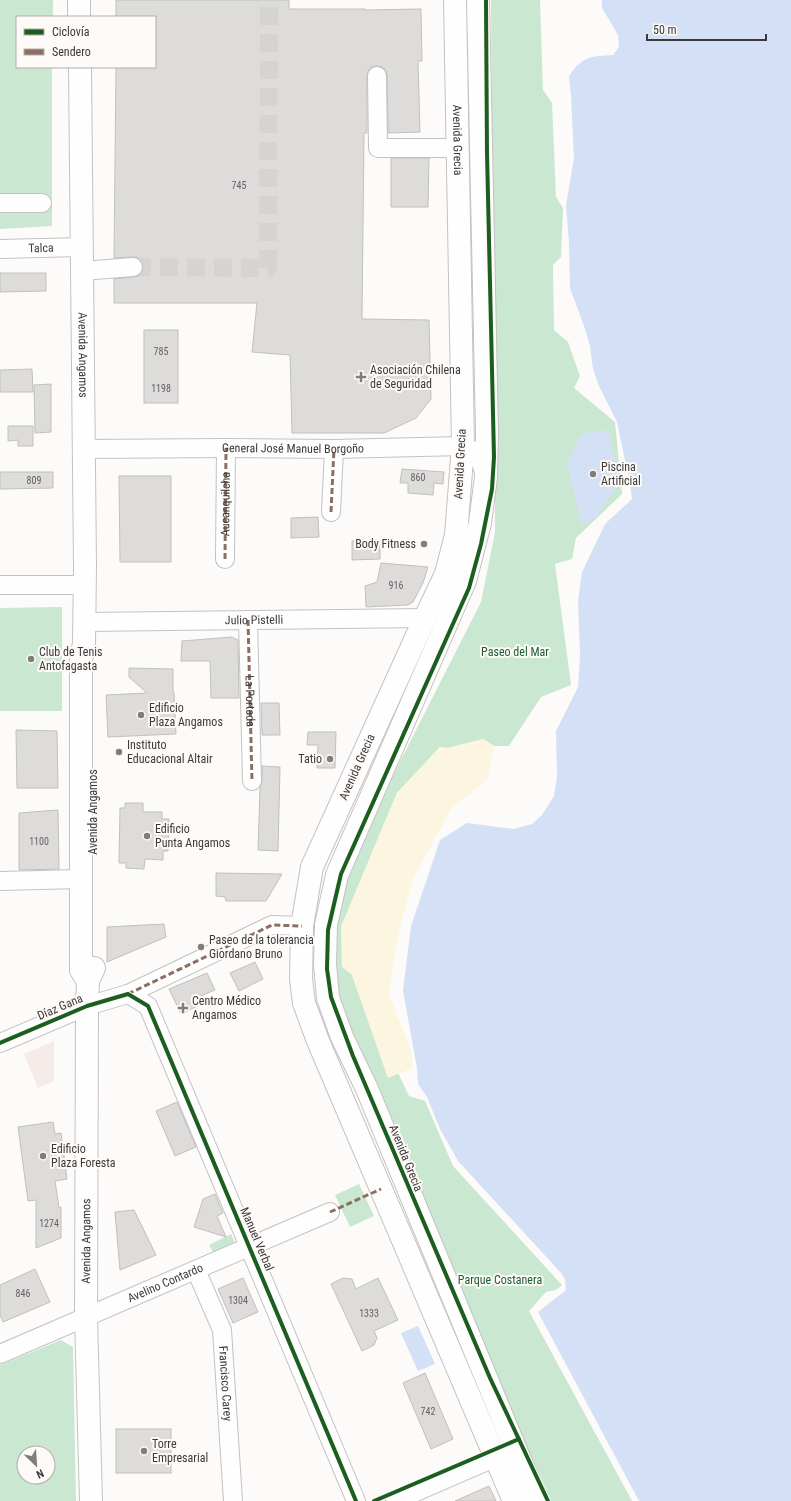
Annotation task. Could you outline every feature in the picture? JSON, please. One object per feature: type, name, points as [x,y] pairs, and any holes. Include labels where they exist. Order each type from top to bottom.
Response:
[{"type":"main road","points":[[79,0],[79,16]]},
{"type":"main road","name":"Avenida Grecia","points":[[455,0],[463,446],[456,535],[446,574],[312,867],[302,926],[301,979],[304,1003],[318,1041],[514,1501]]},
{"type":"main road","name":"Avenida Grecia","points":[[478,0],[487,428],[486,477],[480,523],[465,581],[337,875],[326,926],[325,964],[328,998],[342,1037],[367,1089],[537,1501]]},
{"type":"main road","name":"Avenida Angamos","points":[[80,68],[84,585],[84,632],[81,660],[81,970],[88,981]]},
{"type":"main road","name":"Avenida Angamos","points":[[84,632],[92,658],[94,970],[88,981],[87,1006],[86,1317],[91,1501]]},
{"type":"street","points":[[378,76],[378,148],[458,148]]},
{"type":"street","points":[[0,203],[42,202]]},
{"type":"street","name":"Talca","points":[[0,249],[82,248]]},
{"type":"street","points":[[82,271],[133,267]]},
{"type":"street","points":[[463,446],[468,448],[478,457],[486,477]]},
{"type":"street","name":"General José Manuel Borgoño","points":[[83,449],[334,449],[463,446]]},
{"type":"street","name":"Aucanquilcha","points":[[225,559],[226,448]]},
{"type":"street","points":[[331,512],[334,449]]},
{"type":"street","points":[[0,585],[84,585]]},
{"type":"street","name":"Julio Pistelli","points":[[84,632],[248,620],[425,618]]},
{"type":"street","name":"La Portada","points":[[248,620],[252,781]]},
{"type":"street","points":[[0,880],[81,885]]},
{"type":"street","points":[[35,890],[81,885]]},
{"type":"street","name":"Díaz Gana","points":[[0,1043],[87,1006],[128,994],[272,925],[302,926]]},
{"type":"street","name":"Manuel Verbal","points":[[128,994],[148,1006],[356,1501]]},
{"type":"street","name":"Avelino Contardo","points":[[0,1354],[330,1212]]},
{"type":"street","name":"Francisco Carey","points":[[196,1270],[222,1330],[233,1501]]},
{"type":"street","points":[[395,1501],[515,1449]]},
{"type":"shaded area","points":[[54,1041],[54,1081],[38,1088],[24,1054]]},
{"type":"green space","points":[[0,0],[53,0],[53,16],[16,16],[16,68],[52,68],[52,226],[0,229]]},
{"type":"green space","points":[[491,0],[540,0],[543,90],[552,103],[556,197],[563,208],[561,257],[553,265],[554,330],[568,342],[580,376],[574,388],[615,422],[622,494],[576,538],[572,559],[555,564],[571,685],[541,697],[509,746],[494,746],[483,739],[448,748],[440,747],[397,793],[341,927],[352,975],[388,1077],[398,1073],[409,1096],[425,1101],[453,1166],[562,1285],[556,1290],[546,1292],[529,1311],[632,1501],[549,1501],[473,1320],[354,1051],[328,965],[342,876],[481,602],[495,532]]},
{"type":"green space","name":"Club de Tenis Antofagasta","points":[[62,607],[62,711],[0,711],[0,608]]},
{"type":"green space","points":[[359,1184],[374,1216],[350,1227],[335,1195]]},
{"type":"green space","points":[[231,1234],[236,1245],[214,1254],[209,1245]]},
{"type":"green space","points":[[61,1340],[73,1347],[76,1501],[0,1501],[0,1365]]},
{"type":"sand","points":[[483,739],[494,746],[487,780],[451,809],[413,879],[398,935],[389,994],[412,1054],[413,1068],[388,1078],[352,975],[342,967],[341,927],[397,793],[440,747],[448,748]]},
{"type":"water","points":[[602,0],[791,0],[791,1501],[639,1501],[538,1312],[566,1290],[565,1280],[562,1274],[458,1161],[440,1129],[427,1097],[418,1084],[417,1068],[403,991],[411,926],[440,840],[467,823],[514,829],[532,824],[542,815],[554,796],[557,776],[556,731],[578,687],[580,654],[578,601],[582,572],[605,524],[632,499],[617,422],[599,386],[593,369],[590,346],[570,288],[566,205],[574,158],[569,76],[583,61],[592,57],[613,55],[619,47],[618,35],[602,8]]},
{"type":"water","name":"Piscina Artificial","points":[[607,430],[610,436],[618,486],[595,518],[581,525],[567,463],[581,434]]},
{"type":"water","points":[[418,1326],[435,1364],[418,1371],[401,1333]]},
{"type":"building","points":[[116,0],[289,0],[289,9],[421,9],[422,61],[418,61],[420,132],[388,133],[387,75],[386,70],[382,67],[376,66],[371,67],[367,76],[367,133],[364,133],[362,319],[429,320],[431,399],[416,418],[384,433],[292,433],[290,355],[252,352],[257,303],[114,303],[114,279],[139,276],[143,267],[142,261],[137,257],[114,258],[116,68],[156,68],[156,16],[116,16]]},
{"type":"building","points":[[391,158],[429,158],[428,207],[391,207]]},
{"type":"building","points":[[0,273],[46,273],[46,291],[0,292]]},
{"type":"building","points":[[144,330],[178,330],[178,403],[144,403]]},
{"type":"building","points":[[32,369],[33,392],[0,392],[0,370]]},
{"type":"building","points":[[51,384],[51,432],[35,433],[34,385]]},
{"type":"building","points":[[8,426],[33,426],[33,446],[18,446],[18,440],[8,441]]},
{"type":"building","points":[[402,469],[444,472],[443,484],[434,483],[433,495],[408,493],[408,483],[400,483]]},
{"type":"building","points":[[0,472],[53,472],[53,488],[0,489]]},
{"type":"building","points":[[119,476],[171,476],[171,562],[120,562]]},
{"type":"building","points":[[318,517],[319,537],[291,538],[291,518]]},
{"type":"building","points":[[380,540],[380,559],[352,560],[352,541]]},
{"type":"building","points":[[381,563],[428,567],[423,583],[413,602],[408,605],[366,607],[365,586],[377,582]]},
{"type":"building","points":[[232,637],[238,640],[239,698],[211,698],[210,661],[181,661],[182,641]]},
{"type":"building","name":"Edificio Plaza Angamos","points":[[129,668],[173,669],[176,734],[108,737],[106,695],[147,693],[129,677]]},
{"type":"building","points":[[261,703],[279,703],[280,735],[262,735]]},
{"type":"building","points":[[16,730],[57,731],[58,788],[17,788]]},
{"type":"building","points":[[308,732],[336,732],[335,768],[317,768],[318,745],[307,745]]},
{"type":"building","points":[[262,766],[280,767],[278,851],[258,850]]},
{"type":"building","name":"Edificio Punta Angamos","points":[[125,803],[143,803],[143,812],[162,812],[162,819],[169,819],[168,851],[163,851],[163,860],[145,859],[144,869],[126,868],[126,863],[119,863],[120,808],[125,808]]},
{"type":"building","points":[[58,810],[59,869],[19,870],[19,813]]},
{"type":"building","points":[[216,873],[282,874],[266,901],[226,901],[225,897],[216,896]]},
{"type":"building","points":[[164,924],[166,937],[107,962],[107,927]]},
{"type":"building","points":[[255,962],[263,979],[239,991],[230,973]]},
{"type":"building","points":[[207,973],[215,990],[201,996],[204,1003],[181,1014],[169,989]]},
{"type":"building","points":[[177,1102],[196,1147],[175,1156],[156,1111]]},
{"type":"building","name":"Edificio Plaza Foresta","points":[[53,1122],[55,1134],[61,1133],[67,1179],[55,1181],[59,1208],[61,1207],[61,1238],[36,1248],[36,1200],[28,1201],[18,1127]]},
{"type":"building","points":[[215,1194],[223,1213],[217,1216],[226,1237],[194,1227],[203,1199]]},
{"type":"building","points":[[134,1210],[156,1255],[120,1270],[115,1212]]},
{"type":"building","points":[[35,1269],[50,1302],[3,1322],[0,1315],[0,1285]]},
{"type":"building","points":[[243,1278],[258,1312],[233,1323],[218,1289]]},
{"type":"building","points":[[343,1278],[352,1279],[356,1289],[378,1278],[398,1320],[374,1331],[377,1338],[374,1345],[362,1351],[331,1284]]},
{"type":"building","points":[[425,1373],[453,1439],[431,1449],[403,1383]]},
{"type":"building","name":"Torre Empresarial","points":[[116,1429],[171,1429],[171,1473],[116,1473]]},
{"type":"building","points":[[489,1486],[496,1501],[455,1501]]},
{"type":"tunnel","points":[[133,267],[268,268],[269,0]]},
{"type":"marked path","points":[[225,559],[226,448]]},
{"type":"marked path","points":[[331,512],[334,449]]},
{"type":"marked path","points":[[248,620],[252,781]]},
{"type":"marked path","points":[[128,994],[272,925],[302,926]]},
{"type":"marked path","points":[[330,1212],[381,1189]]},
{"type":"cycle path","points":[[486,0],[487,153],[494,457],[492,489],[481,544],[469,588],[341,874],[328,930],[327,969],[331,997],[353,1056],[490,1378],[548,1501]]},
{"type":"cycle path","points":[[0,1043],[87,1006],[128,994],[148,1006],[356,1501]]},
{"type":"cycle path","points":[[374,1501],[519,1439]]},
{"type":"place","name":"Asociación Chilena de Seguridad","points":[[361,377]]},
{"type":"place","name":"Piscina Artificial","points":[[593,474]]},
{"type":"place","name":"Body Fitness","points":[[424,544]]},
{"type":"place","name":"Club de Tenis Antofagasta","points":[[31,659]]},
{"type":"place","name":"Edificio Plaza Angamos","points":[[141,715]]},
{"type":"place","name":"Instituto Educacional Altair","points":[[119,752]]},
{"type":"place","name":"Tatio","points":[[330,759]]},
{"type":"place","name":"Edificio Punta Angamos","points":[[147,836]]},
{"type":"place","name":"Paseo de la tolerancia Giordano Bruno","points":[[201,947]]},
{"type":"place","name":"Centro Médico Angamos","points":[[183,1008]]},
{"type":"place","name":"Edificio Plaza Foresta","points":[[43,1156]]},
{"type":"place","name":"Torre Empresarial","points":[[144,1451]]},
{"type":"park label","name":"Paseo del Mar","points":[[515,652]]},
{"type":"park label","name":"Parque Costanera","points":[[500,1280]]}]
